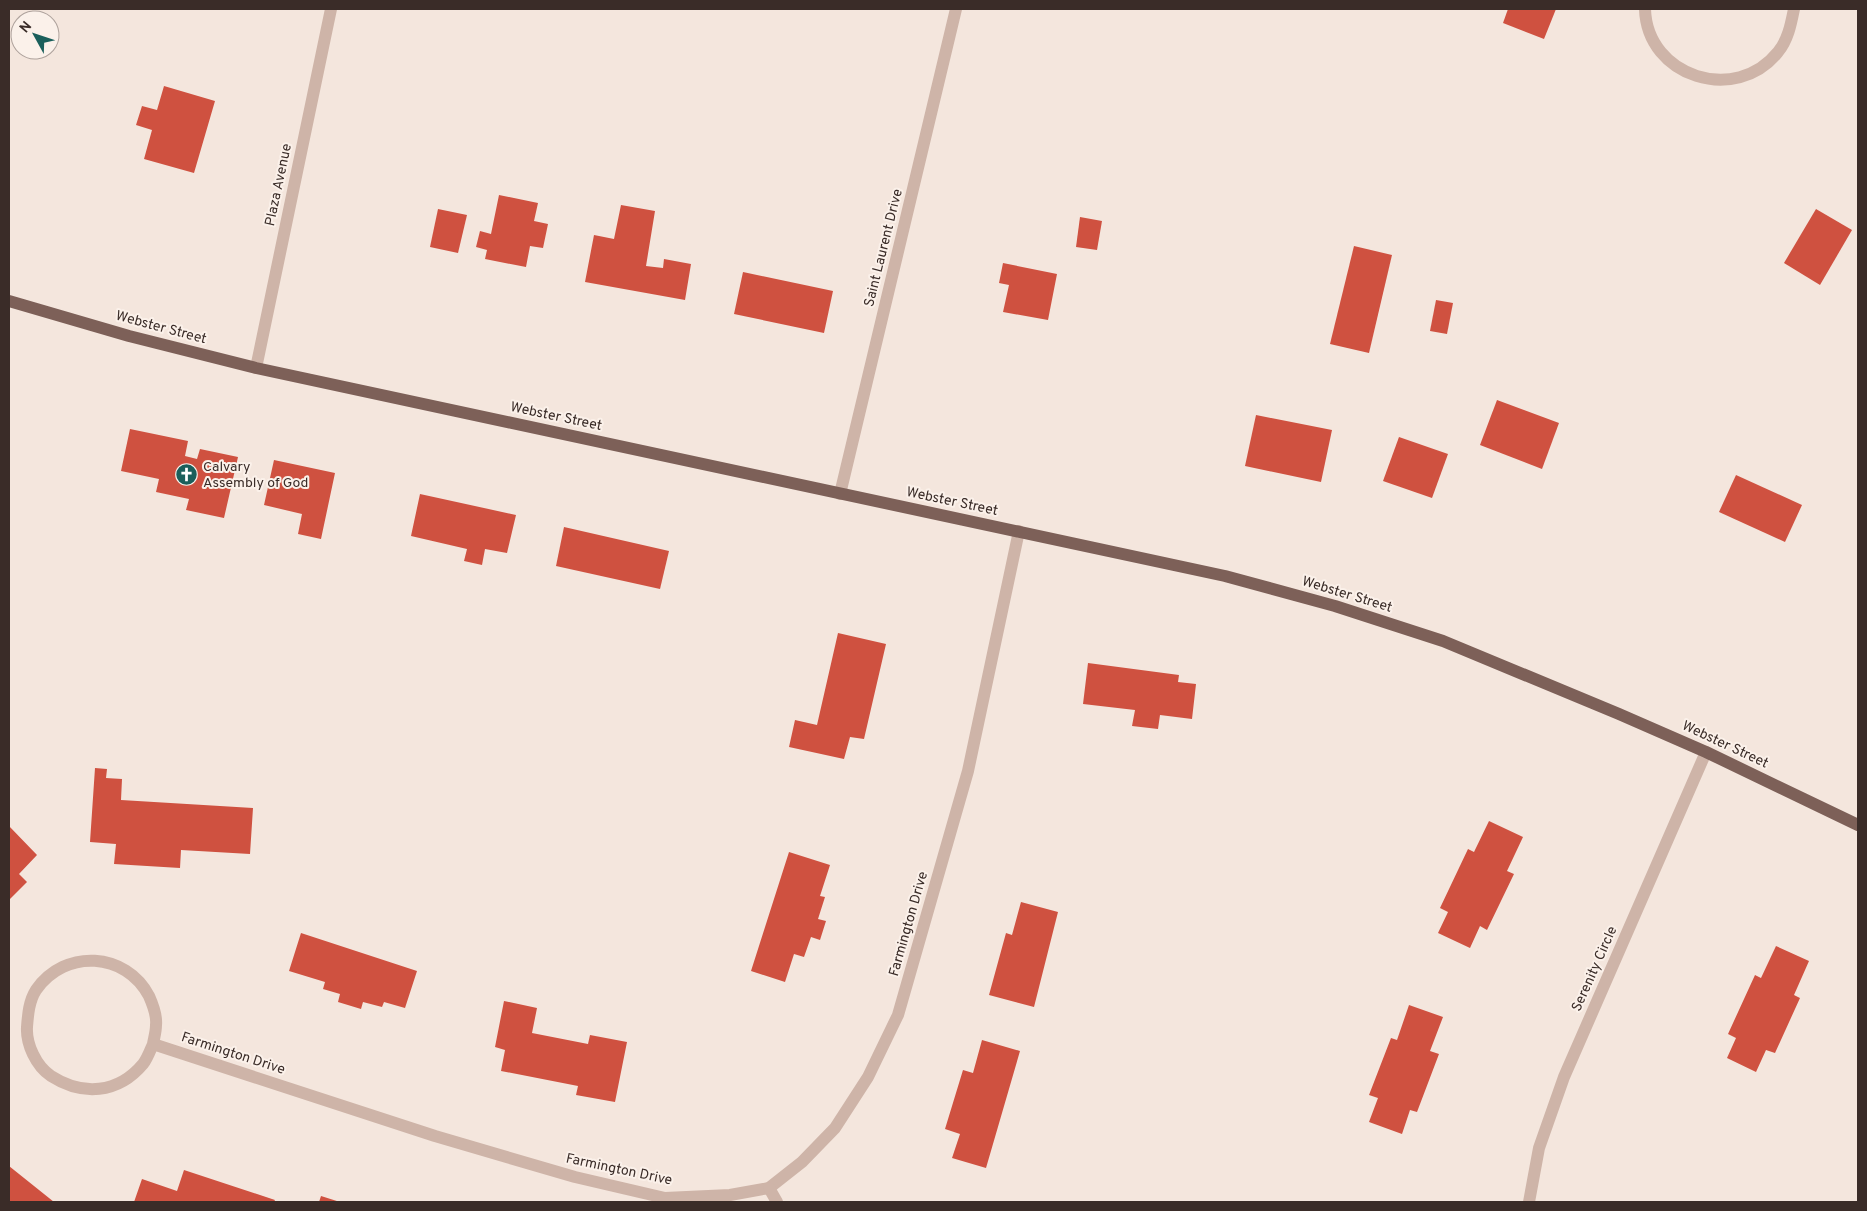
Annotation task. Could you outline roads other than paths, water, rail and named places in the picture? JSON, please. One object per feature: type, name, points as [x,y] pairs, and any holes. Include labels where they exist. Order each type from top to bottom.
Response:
[{"type":"main road","name":"Webster Street","points":[[9,301],[129,336],[256,368],[1225,576],[1335,606],[1443,641],[1619,714],[1706,752],[1858,825]]},
{"type":"street","name":"Plaza Avenue","points":[[256,368],[332,9]]},
{"type":"street","name":"Saint Laurent Drive","points":[[840,494],[956,9]]},
{"type":"street","points":[[1646,9],[1646,20],[1654,43],[1669,61],[1690,75],[1713,81],[1737,79],[1760,69],[1779,52],[1790,29],[1794,9]]},
{"type":"street","name":"Farmington Drive","points":[[153,1044],[435,1136],[575,1177],[665,1198],[730,1195],[769,1188],[802,1162],[834,1128],[868,1077],[898,1015],[968,771],[1019,531]]},
{"type":"street","name":"Serenity Circle","points":[[1529,1202],[1539,1148],[1564,1077],[1706,752]]},
{"type":"street","points":[[89,960],[109,962],[128,971],[143,985],[152,1003],[156,1024],[153,1044],[143,1064],[127,1079],[107,1088],[85,1090],[64,1084],[46,1072],[37,1060],[26,1033],[28,1012],[36,991],[50,974],[68,964],[89,960]]},
{"type":"street","points":[[769,1188],[776,1202]]},
{"type":"place","name":"Calvary Assembly of God","points":[[187,475]]}]
